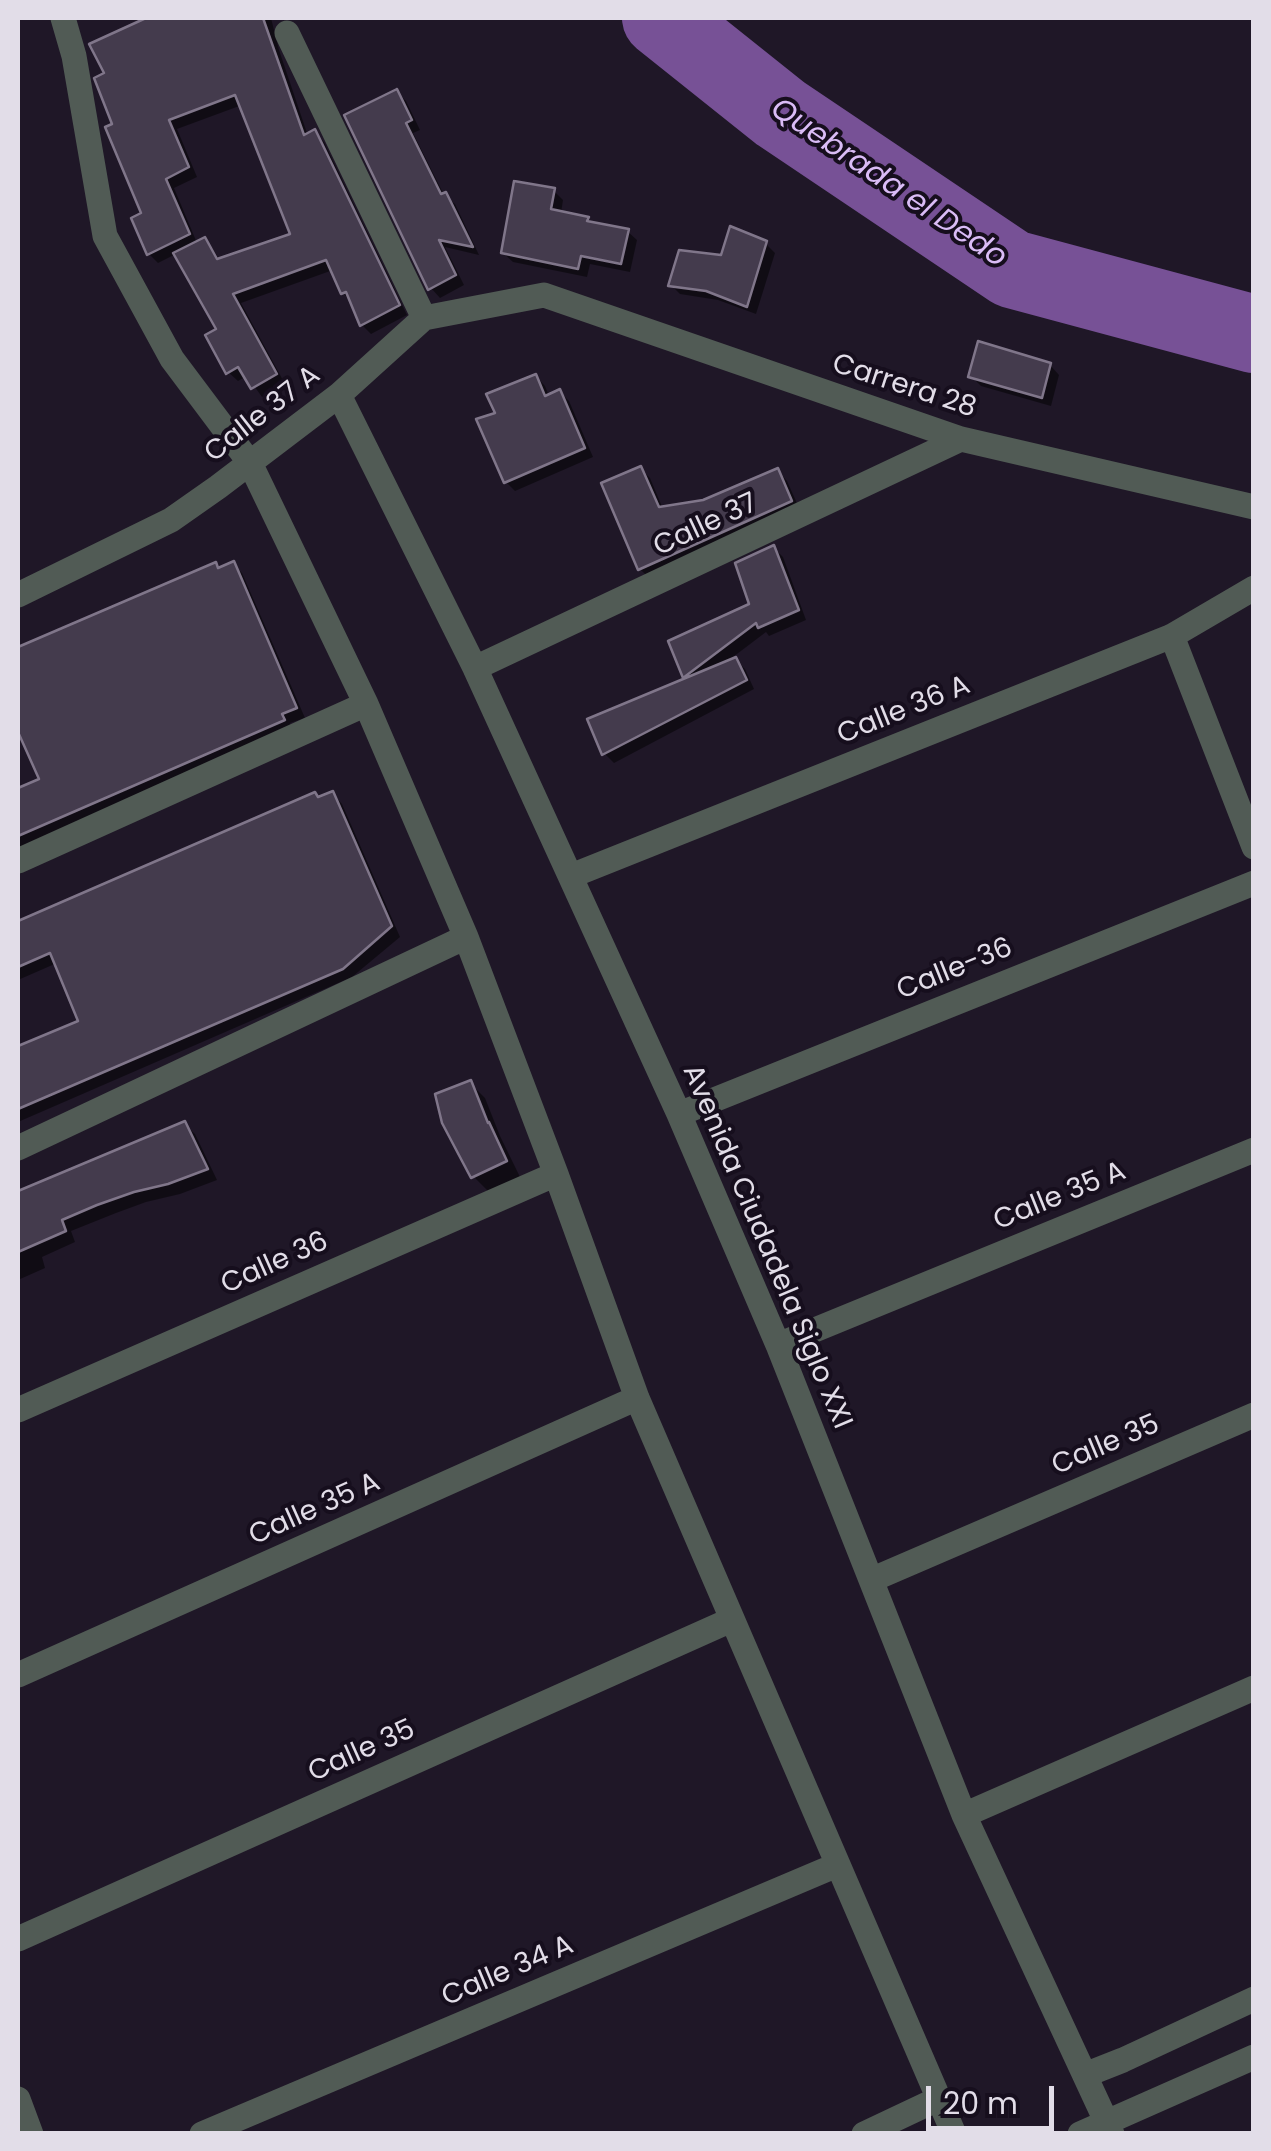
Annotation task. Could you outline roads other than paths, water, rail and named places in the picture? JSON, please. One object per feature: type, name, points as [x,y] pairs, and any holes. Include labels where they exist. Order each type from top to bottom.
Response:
[{"type":"street","points":[[63,18],[74,56],[105,236],[172,358],[250,463],[366,704],[466,937],[637,1398],[954,2134]]},
{"type":"street","points":[[287,33],[424,318]]},
{"type":"street","name":"Carrera 28","points":[[424,318],[544,296],[961,439],[1254,507]]},
{"type":"street","name":"Calle 37 A","points":[[18,595],[171,520],[339,395],[424,318]]},
{"type":"street","name":"Avenida Ciudadela Siglo XXI","points":[[339,395],[476,668],[679,1114],[778,1346],[964,1816],[1109,2128]]},
{"type":"street","name":"Calle 37","points":[[476,668],[961,439]]},
{"type":"street","name":"Calle 36 A","points":[[571,876],[1172,636],[1254,588]]},
{"type":"street","points":[[1172,636],[1254,847]]},
{"type":"street","points":[[18,861],[366,704]]},
{"type":"street","name":"Calle-36","points":[[679,1114],[1254,882]]},
{"type":"street","points":[[18,1148],[466,937]]},
{"type":"street","name":"Calle 35 A","points":[[778,1346],[1254,1150]]},
{"type":"street","name":"Calle 36","points":[[18,1410],[556,1174]]},
{"type":"street","name":"Calle 35 A","points":[[18,1676],[637,1398]]},
{"type":"street","name":"Calle 35","points":[[871,1580],[1254,1415]]},
{"type":"street","name":"Calle 35","points":[[18,1938],[732,1620]]},
{"type":"street","points":[[964,1816],[1254,1688]]},
{"type":"street","name":"Calle 34 A","points":[[202,2134],[837,1866]]},
{"type":"street","points":[[1085,2075],[1254,1999]]},
{"type":"street","points":[[1080,2134],[1109,2128],[1254,2057]]},
{"type":"street","points":[[864,2134],[938,2098]]},
{"type":"street","points":[[18,2100],[31,2134]]},
{"type":"waterway","name":"Quebrada el Dedo","points":[[661,18],[780,113],[1012,269],[1254,334]]}]
